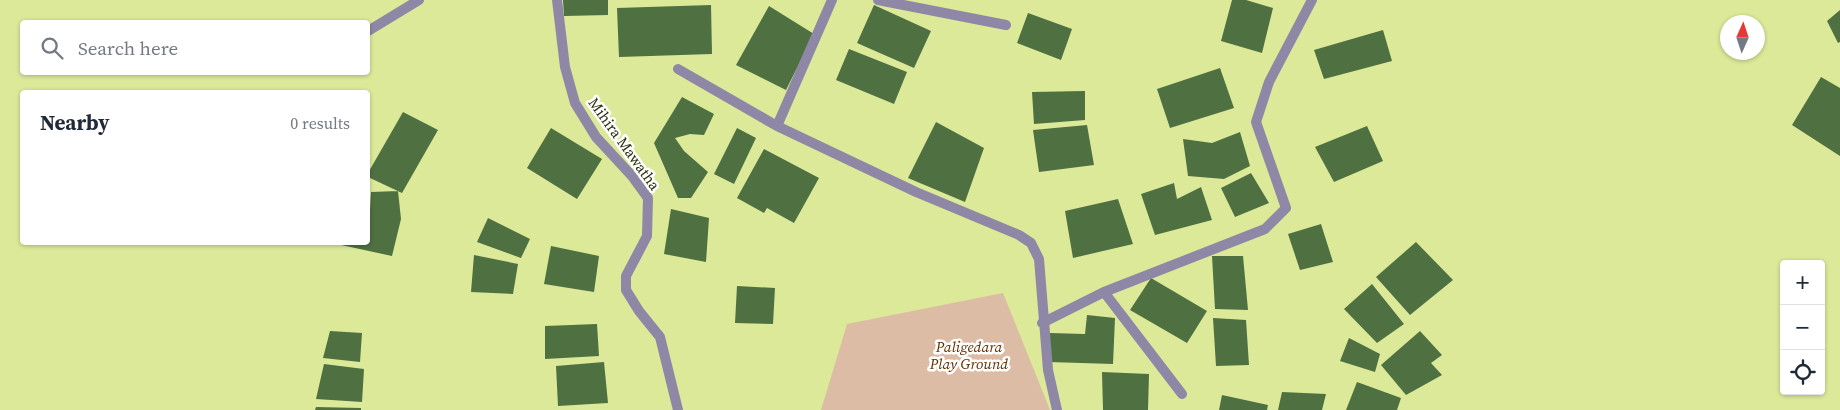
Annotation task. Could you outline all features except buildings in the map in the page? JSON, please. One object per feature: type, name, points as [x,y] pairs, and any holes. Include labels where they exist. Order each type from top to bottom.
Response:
[{"type":"street","points":[[370,29],[419,0]]},
{"type":"street","name":"Mihira Mawatha","points":[[557,0],[565,67],[575,103],[596,137],[632,176],[648,198],[647,236],[626,276],[626,290],[639,311],[660,336],[678,410]]},
{"type":"street","points":[[777,126],[832,0]]},
{"type":"street","points":[[878,0],[1006,25]]},
{"type":"street","points":[[1042,323],[1104,292],[1265,229],[1286,208],[1256,122],[1269,82],[1312,0]]},
{"type":"street","points":[[678,69],[777,126],[916,192],[1019,235],[1031,242],[1039,259],[1042,323],[1048,370],[1057,410]]},
{"type":"street","points":[[1104,292],[1182,394]]},
{"type":"green space","name":"Paligedara Play Ground","points":[[1003,293],[1050,410],[821,410],[847,324]]}]
